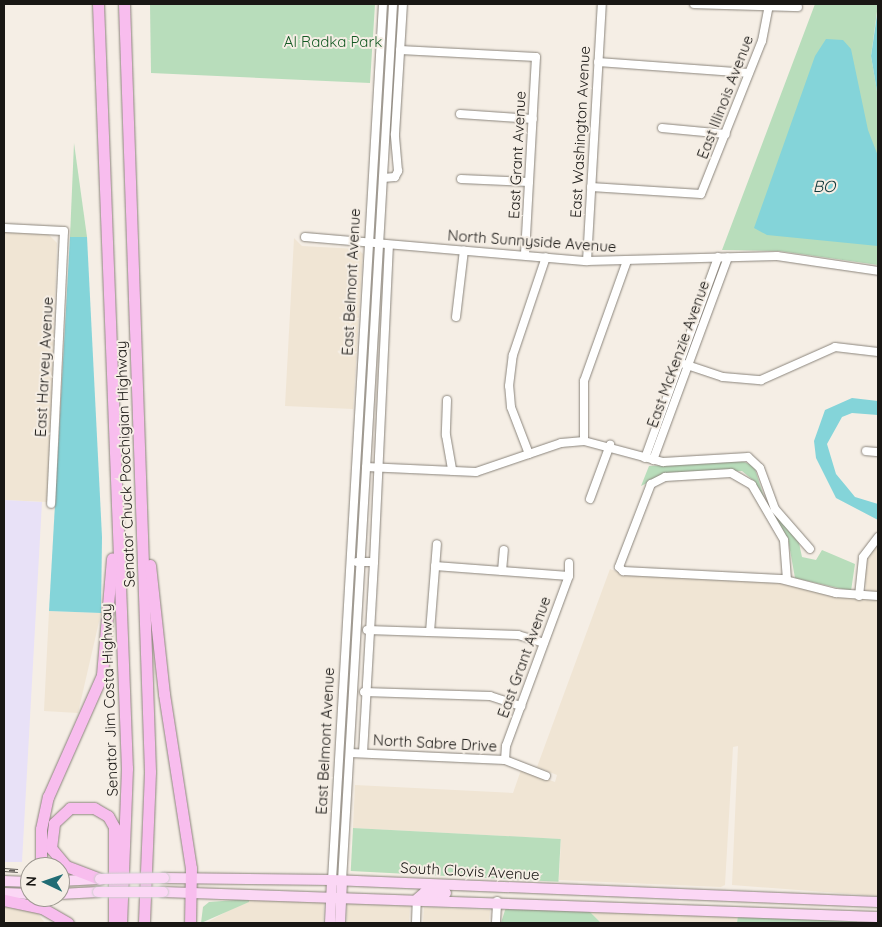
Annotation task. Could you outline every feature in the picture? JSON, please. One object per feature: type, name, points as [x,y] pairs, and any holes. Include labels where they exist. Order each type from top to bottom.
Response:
[{"type":"highway","points":[[92,4],[101,70]]},
{"type":"highway","name":"Senator Chuck Poochigian Highway","points":[[98,4],[116,476]]},
{"type":"highway","name":"Senator Chuck Poochigian Highway","points":[[124,4],[150,781],[144,923]]},
{"type":"highway","points":[[141,474],[164,694],[192,878],[190,923]]},
{"type":"highway","points":[[42,857],[48,797],[88,716],[106,656],[116,476]]},
{"type":"highway","name":"Senator Jim Costa Highway","points":[[116,476],[127,800],[121,923]]},
{"type":"highway","points":[[100,879],[66,866],[52,848],[54,823],[70,808],[94,808],[108,816],[114,827],[114,923]]},
{"type":"highway","points":[[4,900],[46,909],[68,923]]},
{"type":"main road","name":"South Clovis Avenue","points":[[70,880],[164,878],[337,880],[483,888],[878,902]]},
{"type":"main road","name":"East Belmont Avenue","points":[[337,880],[340,923]]},
{"type":"main road","points":[[4,881],[20,882]]},
{"type":"main road","points":[[417,898],[425,892],[459,893],[483,888]]},
{"type":"main road","points":[[452,900],[478,893],[521,895],[528,889]]},
{"type":"main road","name":"South Clovis Avenue","points":[[70,893],[163,892],[417,898],[878,917]]},
{"type":"main road","points":[[4,893],[20,894]]},
{"type":"main road","name":"East Belmont Avenue","points":[[330,923],[337,896]]},
{"type":"main road","points":[[768,911],[795,906],[835,908],[843,901]]},
{"type":"street","name":"East Belmont Avenue","points":[[337,880],[350,561],[383,4]]},
{"type":"street","name":"East Belmont Avenue","points":[[337,880],[350,753],[392,4]]},
{"type":"street","points":[[383,178],[395,177],[398,170],[396,134],[403,4]]},
{"type":"street","name":"East Washington Avenue","points":[[587,261],[602,4]]},
{"type":"street","points":[[694,4],[768,9],[798,7]]},
{"type":"street","name":"East Illinois Avenue","points":[[591,187],[701,194],[749,73],[768,9]]},
{"type":"street","name":"East Grant Avenue","points":[[400,50],[536,57],[525,256]]},
{"type":"street","points":[[380,58],[384,61],[386,121]]},
{"type":"street","points":[[598,62],[749,73]]},
{"type":"street","points":[[460,114],[533,119]]},
{"type":"street","points":[[662,128],[726,134]]},
{"type":"street","points":[[460,179],[529,182]]},
{"type":"street","name":"East Harvey Avenue","points":[[4,228],[64,231],[51,504]]},
{"type":"street","name":"North Sunnyside Avenue","points":[[305,238],[378,246],[464,250],[587,261],[718,258],[728,256],[796,258],[878,271]]},
{"type":"street","points":[[363,753],[367,630],[374,562],[377,467],[389,246]]},
{"type":"street","points":[[456,318],[464,250]]},
{"type":"street","name":"East McKenzie Avenue","points":[[649,459],[689,365],[728,256]]},
{"type":"street","points":[[529,454],[511,407],[509,386],[513,355],[546,257]]},
{"type":"street","name":"East McKenzie Avenue","points":[[649,459],[680,362],[718,258]]},
{"type":"street","points":[[584,441],[584,380],[627,261]]},
{"type":"street","points":[[680,362],[723,377],[762,380],[835,347],[878,352]]},
{"type":"street","points":[[447,400],[446,434],[452,470]]},
{"type":"street","points":[[366,467],[484,471],[560,443],[584,441],[610,445],[649,459],[752,458],[781,518],[810,549]]},
{"type":"street","points":[[590,499],[610,445]]},
{"type":"street","points":[[866,451],[878,452]]},
{"type":"street","points":[[786,580],[784,540],[752,485],[731,473],[665,477],[651,484],[619,564],[623,570],[786,580],[859,596],[878,596]]},
{"type":"street","points":[[859,596],[863,557],[878,537]]},
{"type":"street","points":[[430,632],[437,544]]},
{"type":"street","points":[[502,571],[504,550]]},
{"type":"street","points":[[350,561],[374,562]]},
{"type":"street","name":"East Grant Avenue","points":[[505,760],[521,706],[569,576],[568,563]]},
{"type":"street","points":[[436,566],[569,576]]},
{"type":"street","points":[[367,630],[518,635],[544,643]]},
{"type":"street","points":[[364,692],[490,696],[521,706]]},
{"type":"street","name":"North Sabre Drive","points":[[350,753],[505,760],[546,776]]},
{"type":"street","points":[[416,923],[417,898]]},
{"type":"street","points":[[496,923],[497,901]]},
{"type":"shaded area","points":[[4,232],[48,234],[57,243],[48,502],[4,500]]},
{"type":"shaded area","points":[[294,238],[302,246],[358,249],[363,254],[353,409],[285,406]]},
{"type":"shaded area","points":[[4,500],[42,502],[22,857],[20,857],[20,862],[4,862]]},
{"type":"shaded area","points":[[878,542],[878,592],[866,591],[864,564]]},
{"type":"shaded area","points":[[610,569],[623,574],[776,582],[835,597],[878,600],[878,896],[732,885],[738,746],[733,747],[725,885],[721,887],[559,880],[561,839],[353,828],[355,785],[513,793],[521,770],[555,782],[557,775],[537,767]]},
{"type":"shaded area","points":[[49,611],[101,613],[78,713],[44,711]]},
{"type":"shaded area","points":[[249,899],[324,902],[323,923],[206,923]]},
{"type":"shaded area","points":[[347,903],[410,906],[409,923],[347,923]]},
{"type":"shaded area","points":[[4,905],[36,911],[45,923],[4,923]]},
{"type":"shaded area","points":[[424,907],[490,910],[489,923],[423,923]]},
{"type":"shaded area","points":[[587,909],[738,915],[737,923],[601,923]]},
{"type":"green space","name":"Al Radka Park","points":[[150,4],[375,4],[370,83],[151,73]]},
{"type":"green space","name":"BO","points":[[815,4],[878,4],[871,56],[878,97],[878,265],[779,251],[722,250]]},
{"type":"green space","points":[[74,143],[87,237],[70,237]]},
{"type":"green space","points":[[742,461],[754,466],[765,499],[754,481],[742,471],[665,474],[641,486],[649,466]]},
{"type":"green space","points":[[766,501],[799,543],[802,557],[816,560],[822,550],[855,564],[851,591],[795,578],[788,539]]},
{"type":"green space","points":[[353,828],[561,839],[558,882],[351,871]]},
{"type":"green space","points":[[249,899],[249,902],[201,923],[203,907],[209,902]]},
{"type":"green space","points":[[506,907],[587,909],[601,923],[501,923]]},
{"type":"green space","points":[[738,915],[857,921],[857,923],[737,923]]},
{"type":"water","points":[[878,8],[878,97],[871,56]]},
{"type":"water","name":"BO","points":[[826,39],[843,40],[851,49],[868,130],[878,156],[878,246],[767,235],[754,228],[815,56]]},
{"type":"water","points":[[70,237],[87,237],[102,537],[101,613],[49,611]]},
{"type":"water","points":[[852,398],[878,401],[878,415],[852,413],[842,417],[827,444],[836,474],[855,497],[878,504],[878,520],[836,498],[816,458],[814,441],[825,410]]},
{"type":"railway","points":[[4,870],[18,871]]}]
